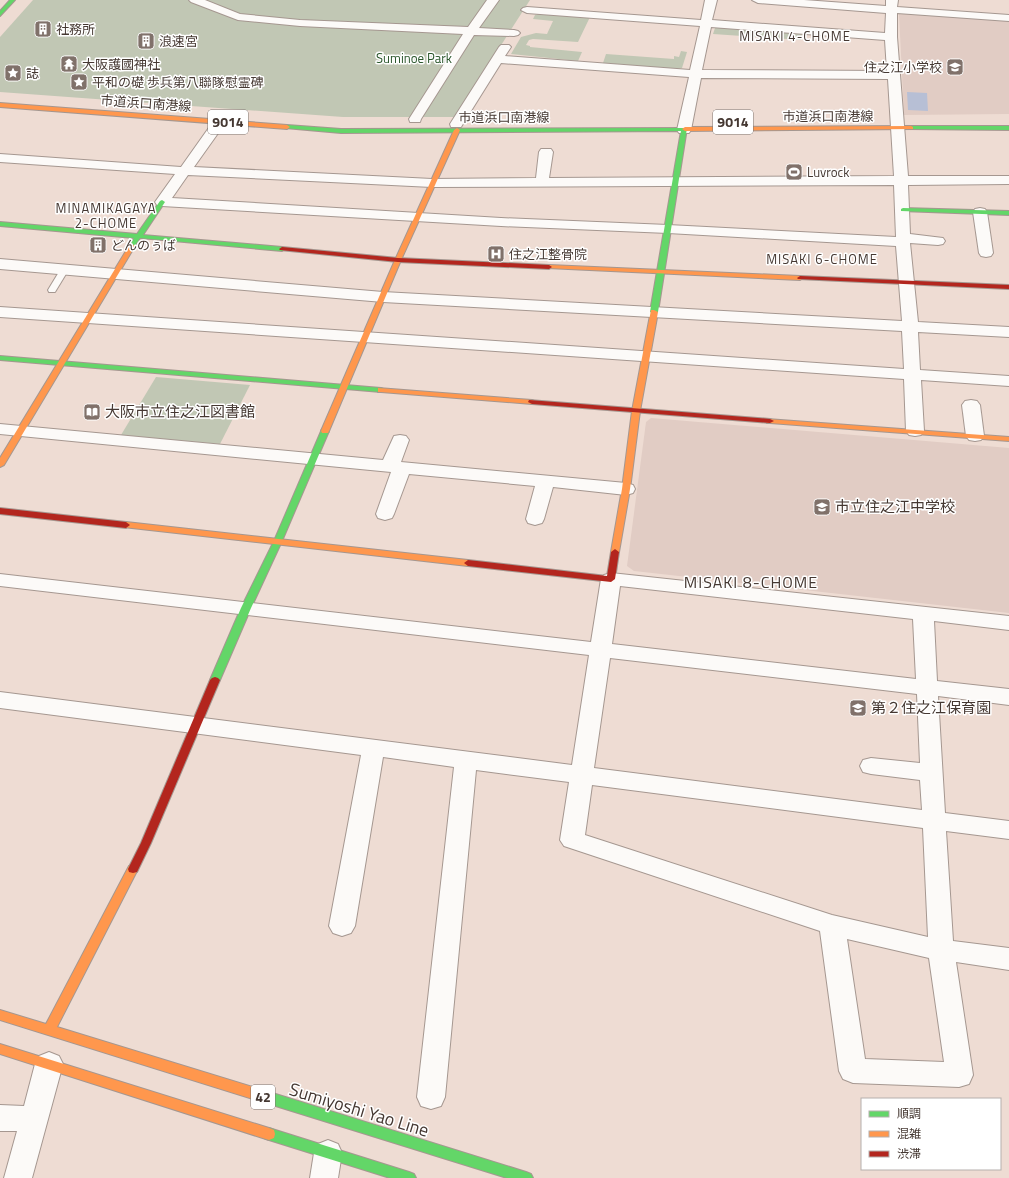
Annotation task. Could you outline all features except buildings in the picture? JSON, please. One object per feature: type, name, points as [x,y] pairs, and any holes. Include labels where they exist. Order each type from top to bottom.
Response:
[{"type":"street","points":[[0,14],[13,0]]},
{"type":"street","points":[[195,0],[238,17],[300,22],[514,33]]},
{"type":"street","points":[[415,119],[471,31],[493,0]]},
{"type":"street","points":[[49,1031],[146,843],[246,608],[278,541],[456,127],[527,10],[535,0]]},
{"type":"street","points":[[711,0],[685,126],[636,410],[626,489],[600,649],[572,840],[832,924],[941,950],[1009,959]]},
{"type":"street","points":[[758,0],[935,7],[978,12],[1009,18]]},
{"type":"street","points":[[892,5],[891,37],[903,210],[903,240],[910,327],[911,375],[915,431]]},
{"type":"street","points":[[527,10],[891,37]]},
{"type":"street","points":[[498,59],[696,74],[894,75]]},
{"type":"street","name":"市道浜口南港線","points":[[0,98],[223,118]]},
{"type":"street","name":"市道浜口南港線","points":[[0,105],[223,118],[456,127],[897,125],[1009,121]]},
{"type":"street","points":[[0,465],[63,363],[88,318],[138,236],[223,118]]},
{"type":"street","name":"市道浜口南港線","points":[[897,125],[1009,128]]},
{"type":"street","points":[[542,182],[546,152]]},
{"type":"street","points":[[0,158],[184,172],[432,183],[1009,180]]},
{"type":"street","points":[[162,202],[580,225],[938,241]]},
{"type":"street","points":[[580,225],[582,210]]},
{"type":"street","points":[[903,210],[1009,212]]},
{"type":"street","points":[[980,212],[986,253]]},
{"type":"street","points":[[0,224],[398,260],[1009,287]]},
{"type":"street","points":[[0,264],[383,297],[1009,332]]},
{"type":"street","points":[[0,312],[1009,381]]},
{"type":"street","points":[[0,358],[1009,439]]},
{"type":"street","points":[[971,406],[975,436]]},
{"type":"street","points":[[0,429],[626,489]]},
{"type":"street","points":[[385,514],[396,467],[400,440]]},
{"type":"street","points":[[535,518],[545,481]]},
{"type":"street","points":[[0,511],[1009,623]]},
{"type":"street","points":[[0,580],[1009,697]]},
{"type":"street","points":[[832,924],[853,1071],[958,1074],[941,950],[923,613]]},
{"type":"street","points":[[0,700],[1009,830]]},
{"type":"street","points":[[342,926],[373,748]]},
{"type":"street","points":[[431,1096],[466,760]]},
{"type":"street","points":[[871,766],[931,773]]},
{"type":"street","name":"Sumiyoshi Yao Line","points":[[0,1015],[526,1178]]},
{"type":"street","name":"42","points":[[0,1049],[49,1064],[326,1166],[409,1178]]},
{"type":"street","points":[[18,1178],[49,1064]]},
{"type":"street","points":[[0,1118],[34,1119]]},
{"type":"lane","points":[[52,290],[65,270]]},
{"type":"shaded area","name":"住之江小学校","points":[[904,13],[1009,20],[1009,114],[904,115],[899,14]]},
{"type":"shaded area","name":"市立住之江中学校","points":[[651,418],[1009,448],[1009,613],[634,571],[627,566],[646,422]]},
{"type":"green space","name":"Suminoe Park","points":[[33,0],[530,0],[455,117],[343,117],[0,92],[0,37]]},
{"type":"green space","points":[[541,13],[590,17],[578,42],[533,39],[529,40],[526,45],[530,47],[582,52],[578,61],[511,54],[521,37],[536,33],[547,34],[553,21],[533,19],[535,15]]},
{"type":"green space","points":[[715,28],[802,34],[801,40],[713,34]]},
{"type":"green space","points":[[681,51],[687,52],[682,68],[678,69],[603,63],[606,54],[674,59],[674,56],[679,57]]},
{"type":"green space","points":[[156,377],[250,385],[220,444],[121,435]]},
{"type":"water","points":[[907,92],[927,93],[928,111],[908,110]]},
{"type":"traffic: fast","points":[[0,14],[13,0]]},
{"type":"traffic: fast","points":[[287,127],[341,131],[685,129]]},
{"type":"traffic: fast","points":[[911,128],[1009,128]]},
{"type":"traffic: fast","points":[[654,312],[684,130]]},
{"type":"traffic: fast","points":[[132,246],[162,202]]},
{"type":"traffic: fast","points":[[903,210],[1009,213]]},
{"type":"traffic: fast","points":[[0,224],[282,249]]},
{"type":"traffic: fast","points":[[0,358],[381,390]]},
{"type":"traffic: fast","points":[[215,680],[246,608],[278,541],[325,431]]},
{"type":"traffic: fast","points":[[266,1097],[526,1178]]},
{"type":"traffic: fast","points":[[269,1134],[409,1178]]},
{"type":"traffic: slow","points":[[0,105],[287,127]]},
{"type":"traffic: slow","points":[[685,129],[911,128]]},
{"type":"traffic: slow","points":[[325,431],[398,260],[457,130]]},
{"type":"traffic: slow","points":[[0,465],[132,246]]},
{"type":"traffic: slow","points":[[549,267],[800,278]]},
{"type":"traffic: slow","points":[[615,552],[626,489],[636,411],[654,312]]},
{"type":"traffic: slow","points":[[381,390],[532,402]]},
{"type":"traffic: slow","points":[[770,421],[1009,439]]},
{"type":"traffic: slow","points":[[126,525],[468,563]]},
{"type":"traffic: slow","points":[[49,1031],[133,869]]},
{"type":"traffic: slow","points":[[0,1015],[266,1097]]},
{"type":"traffic: slow","points":[[0,1049],[269,1134]]},
{"type":"traffic: jam","points":[[282,249],[398,260],[549,267]]},
{"type":"traffic: jam","points":[[800,278],[1009,287]]},
{"type":"traffic: jam","points":[[532,402],[770,421]]},
{"type":"traffic: jam","points":[[0,511],[126,525]]},
{"type":"traffic: jam","points":[[468,563],[611,579],[615,552]]},
{"type":"traffic: jam","points":[[133,869],[146,843],[215,680]]},
{"type":"place","name":"社務所","points":[[43,29]]},
{"type":"place","name":"浪速宮","points":[[146,41]]},
{"type":"place","name":"大阪護國神社","points":[[69,64]]},
{"type":"place","name":"住之江小学校","points":[[955,67]]},
{"type":"place","name":"誌","points":[[13,73]]},
{"type":"place","name":"平和の礎 歩兵第八聯隊慰霊碑","points":[[79,82]]},
{"type":"place","name":"Luvrock","points":[[794,172]]},
{"type":"place","name":"どんのぅば","points":[[98,245]]},
{"type":"place","name":"住之江整骨院","points":[[496,254]]},
{"type":"place","name":"大阪市立住之江図書館","points":[[92,412]]},
{"type":"place","name":"市立住之江中学校","points":[[822,507]]},
{"type":"place","name":"第２住之江保育園","points":[[858,708]]},
{"type":"district","name":"MISAKI 4-CHOME","points":[[795,36]]},
{"type":"district","name":"MINAMIKAGAYA 2-CHOME","points":[[106,216]]},
{"type":"district","name":"MISAKI 6-CHOME","points":[[822,259]]},
{"type":"district","name":"MISAKI 8-CHOME","points":[[751,582]]}]
